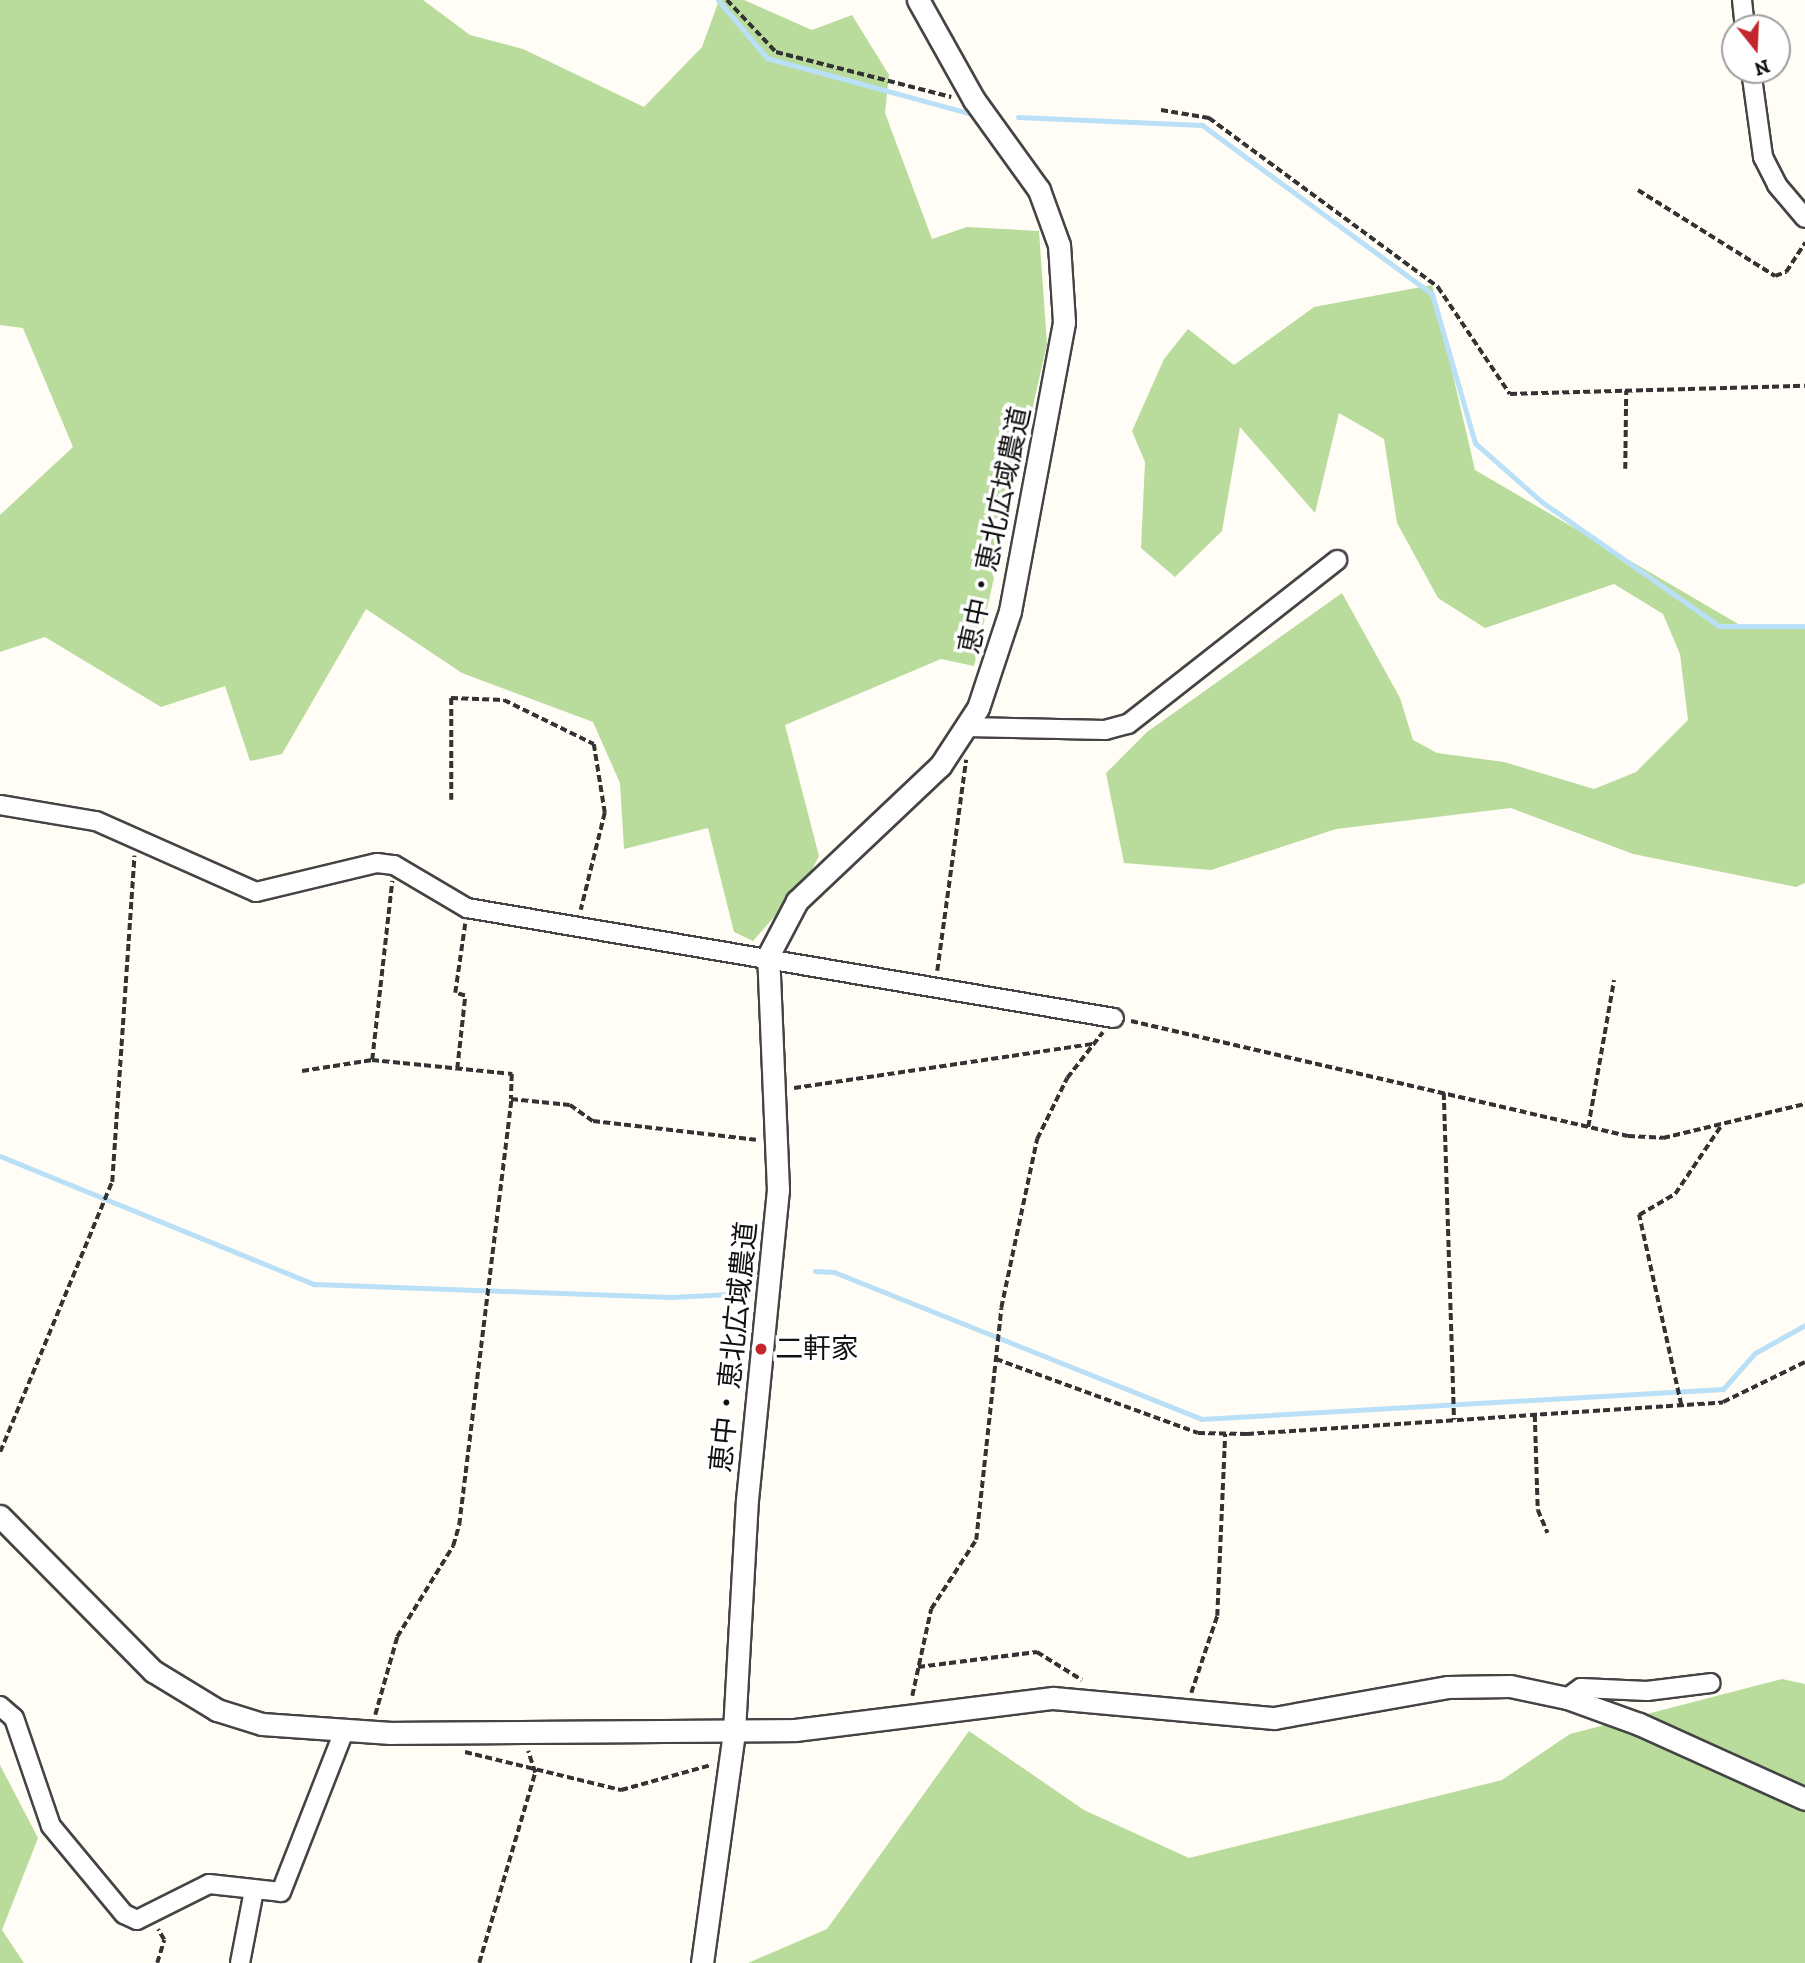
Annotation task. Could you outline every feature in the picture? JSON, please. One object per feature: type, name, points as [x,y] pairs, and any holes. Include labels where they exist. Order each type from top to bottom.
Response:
[{"type":"street","name":"恵中・恵北広域農道","points":[[702,1963],[727,1765],[734,1731],[779,1143],[768,956],[797,901],[920,787],[964,733],[995,669],[1010,611],[1064,322],[1059,245],[1040,190],[974,100],[918,0]]},
{"type":"street","points":[[1753,84],[1763,157],[1777,186],[1805,218]]},
{"type":"street","points":[[964,733],[1105,730],[1128,724],[1337,560]]},
{"type":"street","points":[[0,804],[96,821],[135,843],[256,892],[377,863],[394,865],[467,908],[934,983],[1114,1018]]},
{"type":"street","points":[[0,1516],[153,1671],[190,1696],[262,1724],[372,1732],[734,1731],[906,1719],[1031,1699],[1086,1701],[1184,1713],[1300,1716],[1484,1685],[1567,1698],[1805,1799]]},
{"type":"street","points":[[1567,1698],[1581,1688],[1647,1691],[1711,1683]]},
{"type":"street","points":[[0,1706],[13,1718],[51,1826],[124,1914],[150,1917],[209,1884],[281,1892],[344,1731]]},
{"type":"street","points":[[240,1963],[254,1890]]},
{"type":"path","points":[[727,0],[776,52],[974,100]]},
{"type":"path","points":[[1161,110],[1209,118],[1438,287],[1510,394],[1805,386]]},
{"type":"path","points":[[1638,190],[1776,276],[1786,272],[1805,243]]},
{"type":"path","points":[[1625,469],[1626,391]]},
{"type":"path","points":[[450,800],[452,698],[504,700],[594,744],[605,813],[579,924]]},
{"type":"path","points":[[934,983],[967,765],[964,733]]},
{"type":"path","points":[[0,1452],[112,1182],[135,843]]},
{"type":"path","points":[[372,1060],[394,865]]},
{"type":"path","points":[[457,1069],[465,996],[455,993],[467,908]]},
{"type":"path","points":[[1588,1127],[1614,981]]},
{"type":"path","points":[[906,1719],[930,1609],[976,1540],[996,1359],[1016,1221],[1037,1139],[1067,1078],[1114,1018],[1588,1127],[1663,1138],[1805,1104]]},
{"type":"path","points":[[774,1091],[1093,1044]]},
{"type":"path","points":[[302,1071],[372,1060],[512,1074],[458,1525],[453,1546],[397,1637],[372,1732]]},
{"type":"path","points":[[1444,1093],[1454,1420]]},
{"type":"path","points":[[511,1099],[570,1105],[593,1121],[779,1143]]},
{"type":"path","points":[[1681,1405],[1639,1215],[1675,1194],[1721,1126]]},
{"type":"path","points":[[996,1359],[1198,1433],[1225,1434],[1681,1405],[1743,1396],[1805,1362]]},
{"type":"path","points":[[1535,1415],[1538,1510],[1548,1533]]},
{"type":"path","points":[[1184,1713],[1217,1616],[1225,1434]]},
{"type":"path","points":[[918,1667],[1037,1652],[1087,1684],[1086,1701]]},
{"type":"path","points":[[479,1963],[535,1773],[525,1732]]},
{"type":"path","points":[[462,1752],[535,1773],[621,1790],[696,1765],[727,1765]]},
{"type":"path","points":[[150,1917],[164,1940],[156,1963]]},
{"type":"green space","points":[[0,0],[423,0],[470,35],[523,49],[644,107],[702,47],[719,0],[744,0],[812,30],[852,15],[889,75],[885,113],[932,239],[967,227],[1039,231],[1047,344],[974,666],[941,659],[785,725],[819,856],[806,881],[753,941],[734,932],[708,828],[624,849],[620,783],[593,722],[462,673],[366,609],[282,754],[250,761],[225,686],[161,707],[45,637],[0,652],[0,515],[73,447],[23,328],[0,325]]},
{"type":"green space","points":[[1432,285],[1475,470],[1740,625],[1805,624],[1805,883],[1796,887],[1633,854],[1511,808],[1336,829],[1211,870],[1124,863],[1106,773],[1147,732],[1342,593],[1400,698],[1413,740],[1437,753],[1504,762],[1594,789],[1636,772],[1688,720],[1680,654],[1663,614],[1614,584],[1485,628],[1438,598],[1397,523],[1384,439],[1339,413],[1315,513],[1240,427],[1222,531],[1175,577],[1141,548],[1145,462],[1132,431],[1164,359],[1188,329],[1234,365],[1314,307]]},
{"type":"green space","points":[[1782,1679],[1805,1684],[1805,1963],[748,1963],[827,1929],[969,1731],[1084,1810],[1189,1858],[1502,1780],[1570,1734]]},
{"type":"green space","points":[[0,1765],[38,1838],[2,1930],[24,1963],[0,1963]]},
{"type":"waterway","points":[[718,0],[767,58],[972,114]]},
{"type":"waterway","points":[[1018,117],[1202,125],[1432,294],[1475,443],[1542,502],[1719,626],[1805,626]]},
{"type":"waterway","points":[[0,1156],[314,1284],[671,1297],[750,1293]]},
{"type":"waterway","points":[[815,1271],[834,1272],[1201,1419],[1723,1389],[1755,1353],[1805,1325]]},
{"type":"place","name":"二軒家","points":[[761,1349]]}]
